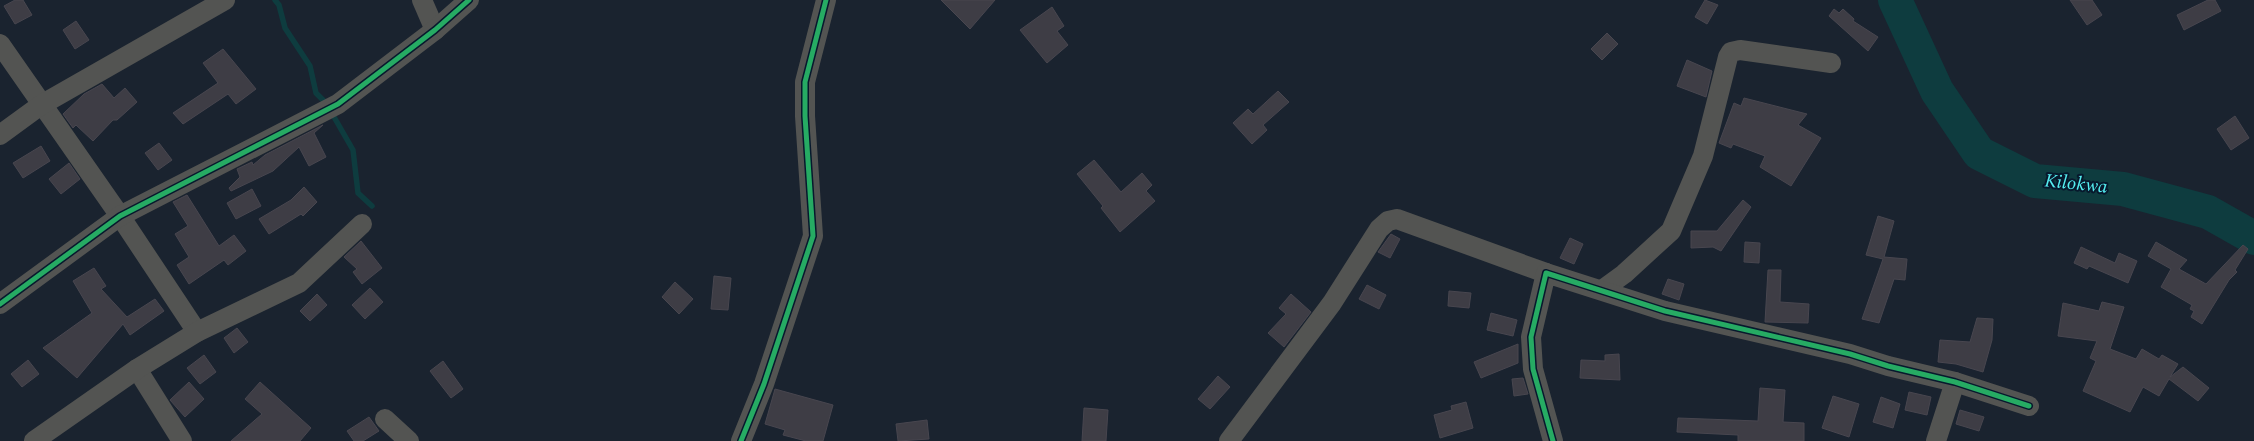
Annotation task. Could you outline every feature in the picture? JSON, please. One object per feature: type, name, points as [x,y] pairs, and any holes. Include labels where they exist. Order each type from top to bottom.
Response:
[{"type":"street","points":[[0,135],[41,105],[225,0]]},
{"type":"street","points":[[422,0],[435,30]]},
{"type":"street","points":[[0,304],[120,216],[331,107],[435,30],[469,0]]},
{"type":"street","points":[[741,441],[764,384],[813,236],[805,116],[805,82],[826,0]]},
{"type":"street","points":[[0,44],[120,216],[197,332]]},
{"type":"street","points":[[1602,290],[1624,274],[1671,231],[1703,156],[1728,57],[1731,52],[1740,50],[1832,63]]},
{"type":"street","points":[[1229,441],[1332,303],[1379,229],[1388,221],[1397,219],[1546,273],[1665,311],[1816,345],[1955,382],[2029,406]]},
{"type":"street","points":[[34,441],[137,369],[197,332],[299,283],[362,224]]},
{"type":"street","points":[[1546,273],[1531,337],[1533,369],[1553,441]]},
{"type":"street","points":[[137,369],[182,441]]},
{"type":"street","points":[[1936,441],[1955,382]]},
{"type":"street","points":[[385,419],[409,441]]},
{"type":"building","points":[[15,0],[23,0],[32,15],[15,24],[4,6]]},
{"type":"building","points":[[941,0],[995,0],[970,29]]},
{"type":"building","points":[[1705,0],[1718,5],[1707,24],[1695,17]]},
{"type":"building","points":[[2070,0],[2092,0],[2102,15],[2087,25]]},
{"type":"building","points":[[2208,0],[2215,0],[2221,11],[2184,30],[2177,15]]},
{"type":"building","points":[[1052,7],[1064,26],[1057,31],[1068,45],[1047,63],[1020,30]]},
{"type":"building","points":[[1834,9],[1839,13],[1843,9],[1854,19],[1853,21],[1878,37],[1868,51],[1829,16]]},
{"type":"building","points":[[76,21],[89,40],[75,49],[63,30]]},
{"type":"building","points":[[1607,33],[1618,44],[1602,60],[1591,49]]},
{"type":"building","points":[[223,49],[256,89],[236,104],[228,94],[183,124],[173,113],[218,83],[203,63]]},
{"type":"building","points":[[1687,60],[1712,71],[1706,97],[1677,86]]},
{"type":"building","points":[[102,84],[114,98],[125,88],[137,102],[117,120],[113,120],[93,141],[76,125],[73,128],[63,114],[84,94]]},
{"type":"building","points":[[1278,91],[1289,102],[1263,125],[1267,130],[1252,144],[1233,123],[1248,109],[1253,114]]},
{"type":"building","points":[[1744,98],[1807,114],[1798,125],[1821,138],[1791,186],[1760,167],[1765,156],[1733,144],[1731,148],[1719,143],[1734,103],[1741,106]]},
{"type":"building","points":[[2235,116],[2249,138],[2231,150],[2217,129]]},
{"type":"building","points":[[323,125],[314,133],[326,157],[309,166],[299,147],[273,171],[231,191],[229,188],[240,177],[237,169],[252,162],[253,165],[265,155]]},
{"type":"building","points":[[159,143],[172,160],[158,170],[145,153]]},
{"type":"building","points":[[41,146],[50,161],[23,178],[13,163]]},
{"type":"building","points":[[1094,160],[1121,192],[1142,173],[1152,185],[1146,191],[1155,201],[1120,232],[1101,208],[1103,206],[1077,174]]},
{"type":"building","points":[[69,163],[80,179],[61,194],[49,179]]},
{"type":"building","points":[[304,187],[317,202],[303,216],[301,214],[269,234],[259,219],[291,200]]},
{"type":"building","points":[[252,189],[261,206],[236,219],[227,203]]},
{"type":"building","points":[[187,195],[219,246],[234,235],[246,251],[228,265],[224,260],[189,284],[177,265],[189,257],[175,234],[188,226],[173,202]]},
{"type":"building","points":[[1743,200],[1751,207],[1721,251],[1713,247],[1691,248],[1691,231],[1717,231]]},
{"type":"building","points":[[1878,216],[1894,221],[1884,257],[1907,259],[1905,280],[1894,279],[1879,323],[1862,319],[1883,259],[1866,255]]},
{"type":"building","points":[[1391,234],[1400,239],[1390,258],[1378,252]]},
{"type":"building","points":[[1570,238],[1583,244],[1574,264],[1560,258]]},
{"type":"building","points":[[361,241],[382,268],[362,284],[353,272],[357,269],[344,257]]},
{"type":"building","points":[[1745,242],[1760,243],[1759,263],[1744,262]]},
{"type":"building","points":[[2156,242],[2187,260],[2179,269],[2206,284],[2243,245],[2248,249],[2235,270],[2237,272],[2229,280],[2202,324],[2191,317],[2194,311],[2190,309],[2192,305],[2161,287],[2171,269],[2148,256]]},
{"type":"building","points":[[2081,247],[2115,263],[2119,253],[2137,261],[2128,283],[2089,266],[2087,269],[2074,263]]},
{"type":"building","points":[[94,268],[106,286],[101,289],[127,317],[155,299],[164,311],[130,335],[123,324],[77,378],[43,348],[92,313],[73,281]]},
{"type":"building","points":[[1768,270],[1781,270],[1780,302],[1809,304],[1808,323],[1765,322]]},
{"type":"building","points":[[714,276],[731,278],[728,310],[711,309]]},
{"type":"building","points":[[1668,279],[1684,284],[1679,300],[1662,294]]},
{"type":"building","points":[[675,282],[693,299],[679,314],[662,297]]},
{"type":"building","points":[[1367,285],[1386,295],[1379,309],[1359,299]]},
{"type":"building","points":[[370,288],[383,302],[365,319],[352,305]]},
{"type":"building","points":[[1449,291],[1471,293],[1469,308],[1448,306]]},
{"type":"building","points":[[317,294],[327,305],[310,321],[300,311]]},
{"type":"building","points":[[1291,294],[1311,312],[1284,347],[1268,333],[1286,314],[1279,308]]},
{"type":"building","points":[[2102,302],[2124,307],[2110,349],[2136,359],[2142,349],[2159,359],[2162,355],[2178,364],[2170,377],[2183,367],[2209,388],[2198,401],[2169,379],[2159,396],[2143,387],[2130,412],[2083,391],[2096,361],[2090,358],[2097,341],[2058,336],[2063,303],[2099,311]]},
{"type":"building","points":[[1491,313],[1517,320],[1513,336],[1487,330]]},
{"type":"building","points":[[1977,318],[1993,319],[1992,340],[1983,372],[1956,364],[1938,362],[1940,340],[1970,342]]},
{"type":"building","points":[[237,328],[248,342],[234,353],[224,338]]},
{"type":"building","points":[[1518,344],[1518,363],[1481,378],[1474,362]]},
{"type":"building","points":[[1619,354],[1620,380],[1580,378],[1581,360],[1605,361],[1605,355]]},
{"type":"building","points":[[204,355],[216,372],[200,384],[187,368]]},
{"type":"building","points":[[28,360],[39,374],[22,387],[11,374]]},
{"type":"building","points":[[443,361],[463,389],[451,398],[430,371]]},
{"type":"building","points":[[1218,376],[1230,387],[1210,409],[1198,399]]},
{"type":"building","points":[[1523,378],[1528,394],[1514,396],[1512,379]]},
{"type":"building","points":[[189,382],[204,399],[185,417],[170,400]]},
{"type":"building","points":[[260,382],[311,428],[300,441],[231,441],[262,414],[245,399]]},
{"type":"building","points":[[1760,388],[1785,390],[1783,422],[1804,423],[1804,441],[1738,441],[1738,435],[1677,432],[1678,418],[1758,421]]},
{"type":"building","points":[[775,389],[833,405],[823,441],[806,441],[783,435],[785,430],[765,424]]},
{"type":"building","points":[[1909,392],[1931,397],[1927,415],[1905,410]]},
{"type":"building","points":[[1833,396],[1859,404],[1849,437],[1822,428]]},
{"type":"building","points":[[1881,397],[1900,404],[1893,428],[1873,422]]},
{"type":"building","points":[[1466,402],[1473,428],[1440,438],[1434,415],[1452,410],[1451,406]]},
{"type":"building","points":[[1084,408],[1108,410],[1106,441],[1082,441]]},
{"type":"building","points":[[1960,410],[1984,417],[1979,431],[1956,424]]},
{"type":"building","points":[[369,417],[379,431],[363,441],[354,441],[347,431]]},
{"type":"building","points":[[927,420],[929,439],[898,441],[896,424]]},
{"type":"waterway","points":[[275,0],[279,5],[285,28],[310,66],[316,93],[326,103],[353,150],[358,193],[372,206]]},
{"type":"waterway","name":"Kilokwa","points":[[1895,0],[1937,91],[1979,153],[2035,181],[2123,189],[2208,212],[2254,238]]},
{"type":"cycle path","points":[[0,304],[120,216],[338,104],[435,30],[469,0]]},
{"type":"cycle path","points":[[741,441],[764,384],[813,236],[805,116],[805,82],[826,0]]},
{"type":"cycle path","points":[[1553,441],[1533,369],[1531,337],[1546,273],[1665,311],[1850,354],[1888,366],[1955,382],[2029,406]]}]
